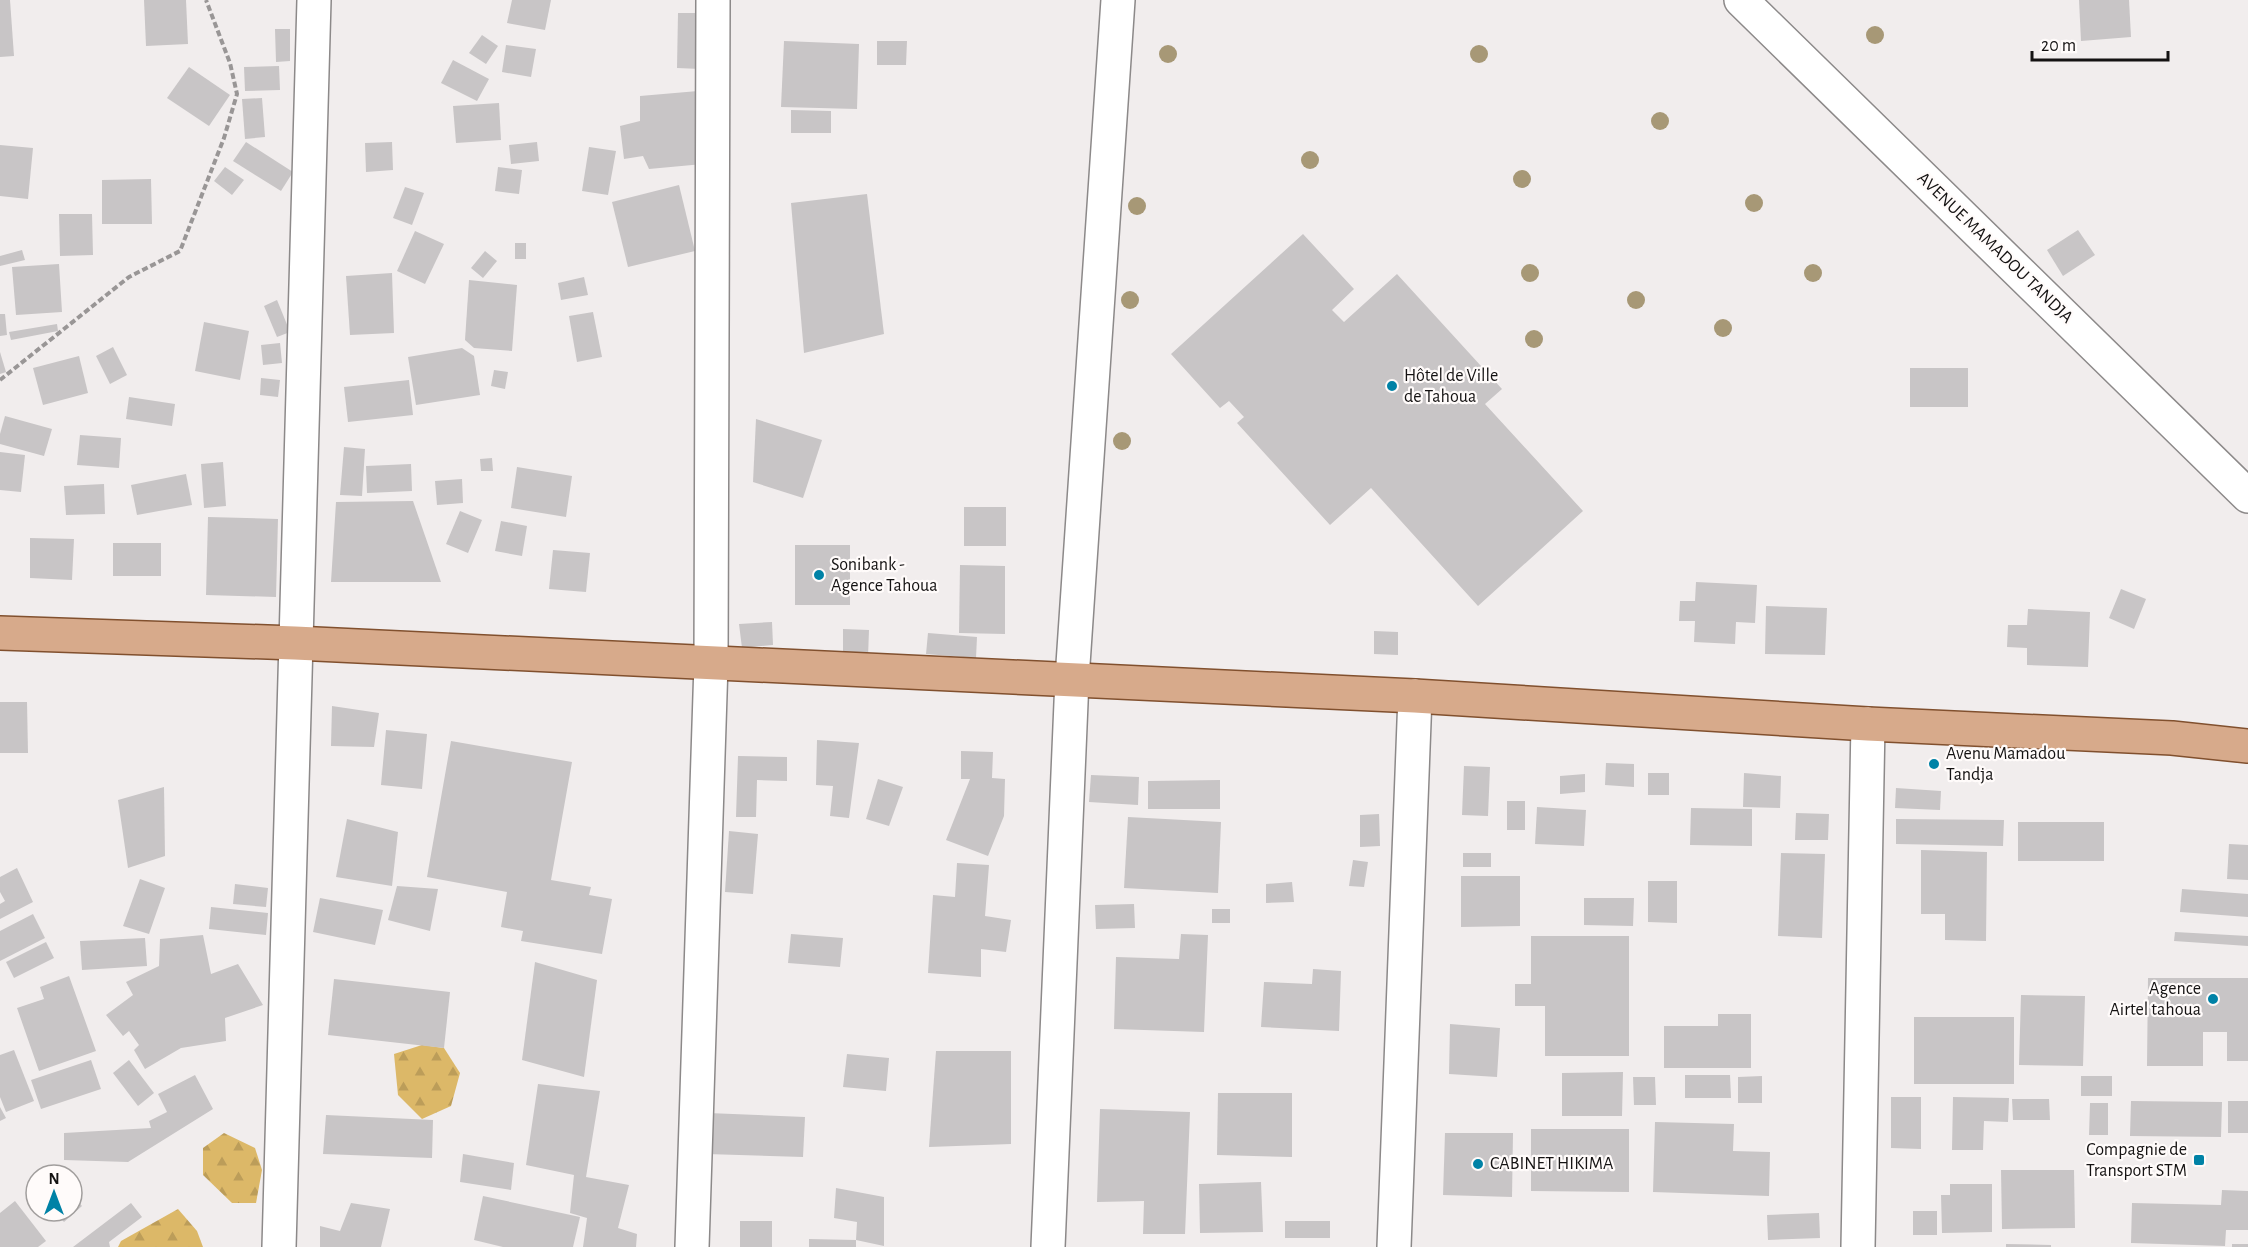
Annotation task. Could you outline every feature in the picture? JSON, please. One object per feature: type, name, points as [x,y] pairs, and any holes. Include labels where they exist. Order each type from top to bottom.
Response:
[{"type":"main road","points":[[0,633],[295,643],[1415,696],[1868,724],[2184,739],[2248,746]]},
{"type":"main road","points":[[2184,739],[2248,732]]},
{"type":"street","points":[[279,1247],[314,0]]},
{"type":"street","points":[[692,1247],[711,664],[713,0]]},
{"type":"street","points":[[1048,1247],[1072,679],[1118,0]]},
{"type":"street","name":"AVENUE MAMADOU TANDJA","points":[[1741,0],[2248,496]]},
{"type":"street","points":[[1394,1247],[1415,696]]},
{"type":"street","points":[[1858,1247],[1868,724]]},
{"type":"path","points":[[0,380],[129,277],[180,251],[224,138],[237,94],[230,63],[206,0]]},
{"type":"green space","points":[[422,1045],[444,1048],[460,1073],[451,1106],[422,1119],[398,1095],[394,1054]]},
{"type":"green space","points":[[224,1133],[255,1148],[262,1170],[256,1203],[232,1203],[203,1175],[203,1148]]},
{"type":"green space","points":[[178,1209],[197,1231],[203,1247],[118,1247],[121,1241]]},
{"type":"building","points":[[0,0],[10,0],[14,56],[0,57]]},
{"type":"building","points":[[144,0],[186,0],[188,44],[146,46]]},
{"type":"building","points":[[512,0],[551,0],[545,30],[507,23]]},
{"type":"building","points":[[2079,0],[2129,0],[2131,37],[2081,41]]},
{"type":"building","points":[[678,13],[701,13],[700,69],[677,68]]},
{"type":"building","points":[[275,29],[290,29],[290,61],[276,62]]},
{"type":"building","points":[[482,35],[498,46],[486,64],[469,53]]},
{"type":"building","points":[[784,41],[859,44],[857,109],[781,107]]},
{"type":"building","points":[[877,41],[907,41],[906,65],[877,65]]},
{"type":"building","points":[[506,45],[536,49],[531,77],[502,72]]},
{"type":"building","points":[[453,60],[489,79],[477,101],[441,83]]},
{"type":"building","points":[[279,66],[280,90],[245,91],[244,67]]},
{"type":"building","points":[[189,67],[230,95],[209,126],[167,98]]},
{"type":"building","points":[[698,91],[703,164],[649,169],[643,156],[624,159],[620,126],[640,121],[640,96]]},
{"type":"building","points":[[262,98],[265,137],[245,139],[242,99]]},
{"type":"building","points":[[499,103],[501,140],[456,143],[453,106]]},
{"type":"building","points":[[791,110],[831,111],[831,133],[791,133]]},
{"type":"building","points":[[246,142],[293,172],[281,191],[233,161]]},
{"type":"building","points":[[392,142],[393,170],[366,172],[365,143]]},
{"type":"building","points":[[537,142],[539,161],[511,164],[509,145]]},
{"type":"building","points":[[0,145],[33,148],[28,199],[0,196]]},
{"type":"building","points":[[589,147],[616,151],[608,195],[582,191]]},
{"type":"building","points":[[225,167],[244,180],[232,195],[214,181]]},
{"type":"building","points":[[498,167],[522,170],[519,194],[495,191]]},
{"type":"building","points":[[151,179],[152,224],[102,224],[102,180]]},
{"type":"building","points":[[679,185],[695,251],[628,267],[612,202]]},
{"type":"building","points":[[405,187],[424,193],[412,225],[393,218]]},
{"type":"building","points":[[867,194],[884,334],[804,353],[791,203]]},
{"type":"building","points":[[59,214],[92,214],[93,255],[60,256]]},
{"type":"building","points":[[2078,230],[2095,255],[2063,276],[2047,250]]},
{"type":"building","points":[[415,231],[444,244],[425,284],[397,271]]},
{"type":"building","points":[[1303,234],[1354,289],[1332,310],[1344,322],[1397,274],[1502,389],[1485,404],[1583,511],[1478,606],[1371,488],[1330,525],[1237,423],[1244,417],[1229,401],[1220,408],[1171,354]]},
{"type":"building","points":[[515,243],[526,243],[526,259],[515,259]]},
{"type":"building","points":[[22,250],[25,260],[0,266],[0,256]]},
{"type":"building","points":[[485,251],[497,261],[483,278],[471,268]]},
{"type":"building","points":[[59,264],[62,312],[16,315],[12,267]]},
{"type":"building","points":[[392,273],[394,333],[350,335],[346,276]]},
{"type":"building","points":[[584,277],[588,295],[561,300],[558,283]]},
{"type":"building","points":[[469,280],[517,285],[512,351],[474,348],[465,340]]},
{"type":"building","points":[[277,300],[290,332],[277,337],[264,306]]},
{"type":"building","points":[[593,312],[602,357],[577,362],[569,316]]},
{"type":"building","points":[[0,314],[5,314],[7,335],[0,336]]},
{"type":"building","points":[[204,322],[249,331],[240,380],[195,371]]},
{"type":"building","points":[[57,324],[58,331],[11,340],[9,332]]},
{"type":"building","points":[[280,343],[282,363],[263,365],[261,345]]},
{"type":"building","points":[[113,347],[127,375],[110,384],[96,356]]},
{"type":"building","points":[[462,348],[474,356],[480,395],[416,405],[408,357]]},
{"type":"building","points":[[0,352],[6,372],[0,374]]},
{"type":"building","points":[[79,356],[88,393],[43,405],[33,368]]},
{"type":"building","points":[[1910,368],[1968,368],[1968,407],[1910,407]]},
{"type":"building","points":[[494,370],[508,372],[505,389],[491,386]]},
{"type":"building","points":[[261,378],[280,380],[278,397],[260,395]]},
{"type":"building","points":[[409,380],[413,415],[348,422],[344,387]]},
{"type":"building","points":[[129,397],[175,404],[172,426],[126,419]]},
{"type":"building","points":[[5,416],[52,429],[44,456],[0,444]]},
{"type":"building","points":[[756,419],[822,440],[803,498],[753,482]]},
{"type":"building","points":[[80,435],[121,438],[119,468],[77,465]]},
{"type":"building","points":[[344,447],[365,449],[362,496],[340,495]]},
{"type":"building","points":[[0,452],[25,455],[21,492],[0,490]]},
{"type":"building","points":[[492,458],[493,471],[481,471],[480,459]]},
{"type":"building","points":[[223,462],[226,506],[204,508],[201,464]]},
{"type":"building","points":[[411,464],[412,491],[367,493],[366,466]]},
{"type":"building","points":[[517,467],[572,476],[566,517],[511,508]]},
{"type":"building","points":[[186,474],[192,505],[137,515],[131,485]]},
{"type":"building","points":[[462,479],[463,503],[437,505],[435,481]]},
{"type":"building","points":[[104,484],[105,514],[66,515],[64,486]]},
{"type":"building","points":[[413,501],[441,582],[331,582],[336,502]]},
{"type":"building","points":[[964,507],[1006,507],[1006,546],[964,546]]},
{"type":"building","points":[[460,511],[482,520],[468,553],[446,544]]},
{"type":"building","points":[[208,517],[278,519],[276,597],[206,595]]},
{"type":"building","points":[[501,521],[527,526],[522,556],[495,551]]},
{"type":"building","points":[[30,538],[74,539],[72,580],[30,578]]},
{"type":"building","points":[[113,543],[161,543],[161,576],[113,576]]},
{"type":"building","points":[[795,545],[850,545],[850,605],[795,605]]},
{"type":"building","points":[[553,550],[590,553],[586,592],[549,589]]},
{"type":"building","points":[[960,565],[1005,566],[1005,634],[959,633]]},
{"type":"building","points":[[1696,582],[1757,585],[1755,623],[1736,622],[1735,644],[1694,642],[1695,621],[1679,621],[1680,601],[1695,601]]},
{"type":"building","points":[[2121,589],[2146,599],[2134,629],[2109,618]]},
{"type":"building","points":[[1766,606],[1827,608],[1825,655],[1765,654]]},
{"type":"building","points":[[2028,609],[2090,612],[2088,667],[2027,665],[2027,648],[2007,647],[2008,625],[2027,625]]},
{"type":"building","points":[[772,622],[773,645],[742,648],[739,624]]},
{"type":"building","points":[[843,629],[869,630],[868,657],[843,656]]},
{"type":"building","points":[[1374,631],[1398,632],[1398,655],[1374,654]]},
{"type":"building","points":[[928,633],[977,637],[976,658],[926,654]]},
{"type":"building","points":[[0,702],[27,702],[28,753],[0,753]]},
{"type":"building","points":[[332,706],[379,713],[374,747],[331,746]]},
{"type":"building","points":[[386,730],[427,734],[422,789],[381,785]]},
{"type":"building","points":[[817,740],[859,743],[849,818],[830,816],[833,786],[816,785]]},
{"type":"building","points":[[451,741],[572,762],[551,880],[591,887],[589,895],[612,899],[602,954],[521,941],[523,931],[501,927],[507,892],[427,877]]},
{"type":"building","points":[[961,751],[993,752],[992,778],[1005,779],[1004,816],[988,856],[946,840],[970,779],[961,779]]},
{"type":"building","points":[[738,756],[787,757],[787,781],[757,780],[756,817],[736,817]]},
{"type":"building","points":[[1606,763],[1634,764],[1634,787],[1605,785]]},
{"type":"building","points":[[1464,766],[1490,767],[1488,816],[1462,815]]},
{"type":"building","points":[[1648,773],[1669,773],[1669,795],[1648,795]]},
{"type":"building","points":[[1744,773],[1781,776],[1780,808],[1743,807]]},
{"type":"building","points":[[1585,774],[1585,792],[1560,794],[1560,776]]},
{"type":"building","points":[[1091,775],[1139,777],[1138,805],[1089,802]]},
{"type":"building","points":[[878,779],[903,787],[889,826],[866,819]]},
{"type":"building","points":[[1220,780],[1220,809],[1148,809],[1148,781]]},
{"type":"building","points":[[164,787],[165,856],[128,868],[118,800]]},
{"type":"building","points":[[1896,788],[1941,791],[1940,810],[1895,808]]},
{"type":"building","points":[[1507,801],[1525,801],[1525,830],[1507,830]]},
{"type":"building","points":[[1537,807],[1586,810],[1584,846],[1535,844]]},
{"type":"building","points":[[1691,808],[1752,809],[1752,846],[1690,845]]},
{"type":"building","points":[[1796,813],[1829,814],[1828,840],[1795,840]]},
{"type":"building","points":[[1379,814],[1380,846],[1360,847],[1360,815]]},
{"type":"building","points":[[1128,817],[1221,822],[1218,893],[1124,888]]},
{"type":"building","points":[[347,819],[398,832],[392,886],[336,877]]},
{"type":"building","points":[[1896,819],[2004,820],[2003,846],[1896,844]]},
{"type":"building","points":[[2018,822],[2104,822],[2104,861],[2018,861]]},
{"type":"building","points":[[729,831],[758,834],[753,894],[725,892]]},
{"type":"building","points":[[2229,844],[2248,845],[2248,880],[2227,879]]},
{"type":"building","points":[[1921,850],[1987,852],[1986,941],[1945,940],[1945,914],[1921,914]]},
{"type":"building","points":[[1463,853],[1491,853],[1491,867],[1463,867]]},
{"type":"building","points":[[1781,853],[1825,854],[1822,938],[1778,936]]},
{"type":"building","points":[[1353,860],[1368,862],[1364,887],[1349,886]]},
{"type":"building","points":[[957,863],[989,865],[985,916],[1011,920],[1006,952],[981,949],[981,977],[928,973],[933,895],[955,897]]},
{"type":"building","points":[[17,868],[33,902],[0,919],[0,904],[5,901],[0,892],[0,877]]},
{"type":"building","points":[[1461,876],[1520,876],[1520,926],[1461,927]]},
{"type":"building","points":[[140,879],[165,888],[149,934],[123,926]]},
{"type":"building","points":[[1648,881],[1677,881],[1677,923],[1648,922]]},
{"type":"building","points":[[1292,882],[1294,902],[1266,903],[1266,884]]},
{"type":"building","points":[[235,884],[268,888],[266,907],[233,904]]},
{"type":"building","points":[[397,886],[438,889],[430,931],[388,920]]},
{"type":"building","points":[[2182,889],[2248,894],[2248,917],[2180,912]]},
{"type":"building","points":[[320,898],[383,910],[375,945],[313,932]]},
{"type":"building","points":[[1584,898],[1634,898],[1633,926],[1584,925]]},
{"type":"building","points":[[1134,904],[1135,928],[1096,929],[1095,905]]},
{"type":"building","points":[[211,907],[268,913],[266,935],[209,929]]},
{"type":"building","points":[[1212,909],[1230,909],[1230,923],[1212,923]]},
{"type":"building","points":[[33,914],[45,938],[0,961],[0,931]]},
{"type":"building","points":[[2175,932],[2248,936],[2248,946],[2174,941]]},
{"type":"building","points":[[791,934],[843,938],[840,967],[788,963]]},
{"type":"building","points":[[1181,934],[1208,935],[1204,1032],[1114,1029],[1116,957],[1179,959]]},
{"type":"building","points":[[203,935],[211,974],[238,964],[263,1005],[225,1018],[226,1041],[181,1048],[145,1069],[134,1050],[139,1045],[129,1031],[123,1036],[106,1015],[133,995],[126,982],[159,966],[160,939]]},
{"type":"building","points":[[1531,936],[1629,936],[1629,1056],[1545,1056],[1545,1006],[1515,1006],[1515,984],[1531,984]]},
{"type":"building","points":[[145,938],[147,966],[82,970],[80,941]]},
{"type":"building","points":[[46,942],[54,958],[14,978],[6,962]]},
{"type":"building","points":[[535,962],[597,980],[584,1077],[522,1060]]},
{"type":"building","points":[[1313,969],[1341,971],[1339,1031],[1261,1027],[1264,982],[1312,984]]},
{"type":"building","points":[[69,976],[96,1051],[39,1071],[17,1008],[44,999],[40,987]]},
{"type":"building","points":[[2148,978],[2248,978],[2248,1061],[2227,1061],[2227,1032],[2203,1032],[2203,1066],[2147,1066]]},
{"type":"building","points":[[334,979],[450,992],[444,1048],[328,1035]]},
{"type":"building","points":[[2021,995],[2085,996],[2083,1066],[2019,1065]]},
{"type":"building","points":[[1718,1014],[1751,1014],[1751,1068],[1664,1068],[1664,1026],[1718,1026]]},
{"type":"building","points":[[1914,1017],[2014,1017],[2014,1084],[1914,1084]]},
{"type":"building","points":[[1450,1024],[1500,1028],[1497,1077],[1449,1074]]},
{"type":"building","points":[[14,1050],[34,1101],[6,1112],[0,1097],[0,1055]]},
{"type":"building","points":[[936,1051],[1011,1051],[1011,1144],[929,1147]]},
{"type":"building","points":[[847,1054],[889,1058],[886,1091],[843,1087]]},
{"type":"building","points":[[91,1060],[101,1089],[41,1109],[31,1080]]},
{"type":"building","points":[[129,1060],[154,1093],[138,1106],[113,1073]]},
{"type":"building","points":[[1623,1072],[1622,1116],[1562,1116],[1562,1073]]},
{"type":"building","points":[[195,1075],[213,1109],[128,1162],[64,1160],[64,1133],[151,1128],[149,1121],[167,1112],[158,1094]]},
{"type":"building","points":[[1685,1075],[1730,1075],[1731,1098],[1685,1098]]},
{"type":"building","points":[[1762,1076],[1762,1103],[1738,1103],[1738,1077]]},
{"type":"building","points":[[2081,1076],[2112,1076],[2112,1096],[2081,1096]]},
{"type":"building","points":[[1633,1077],[1655,1077],[1656,1105],[1634,1105]]},
{"type":"building","points":[[538,1084],[600,1091],[586,1177],[629,1185],[618,1228],[637,1234],[636,1247],[583,1247],[587,1218],[570,1213],[574,1175],[526,1165]]},
{"type":"building","points":[[1218,1093],[1292,1093],[1292,1157],[1217,1155]]},
{"type":"building","points":[[1891,1097],[1921,1097],[1921,1149],[1891,1148]]},
{"type":"building","points":[[1953,1097],[2009,1098],[2008,1122],[1984,1121],[1983,1150],[1952,1150]]},
{"type":"building","points":[[2012,1099],[2049,1099],[2050,1120],[2013,1120]]},
{"type":"building","points":[[2131,1101],[2222,1102],[2221,1137],[2130,1136]]},
{"type":"building","points":[[2228,1101],[2248,1101],[2248,1133],[2228,1133]]},
{"type":"building","points":[[2090,1103],[2108,1103],[2108,1135],[2089,1135]]},
{"type":"building","points":[[0,1107],[6,1118],[0,1121]]},
{"type":"building","points":[[1100,1109],[1190,1112],[1185,1234],[1143,1234],[1144,1201],[1097,1202]]},
{"type":"building","points":[[708,1113],[805,1117],[803,1157],[706,1154]]},
{"type":"building","points":[[326,1115],[433,1120],[432,1158],[323,1154]]},
{"type":"building","points":[[1655,1122],[1734,1124],[1733,1151],[1770,1152],[1769,1196],[1653,1192]]},
{"type":"building","points":[[1531,1129],[1629,1129],[1629,1192],[1531,1191]]},
{"type":"building","name":"CABINET HIKIMA","points":[[1445,1133],[1513,1133],[1512,1197],[1443,1195]]},
{"type":"building","points":[[463,1154],[514,1163],[511,1190],[460,1182]]},
{"type":"building","points":[[2001,1170],[2074,1170],[2075,1228],[2002,1229]]},
{"type":"building","points":[[1261,1182],[1263,1232],[1200,1233],[1199,1184]]},
{"type":"building","points":[[1950,1184],[1992,1184],[1992,1232],[1942,1233],[1941,1195],[1950,1195]]},
{"type":"building","points":[[836,1188],[884,1197],[884,1246],[856,1240],[857,1222],[834,1218]]},
{"type":"building","points":[[2222,1190],[2248,1191],[2248,1230],[2226,1230],[2225,1246],[2131,1243],[2132,1203],[2221,1205]]},
{"type":"building","points":[[483,1196],[580,1217],[573,1247],[503,1247],[474,1240]]},
{"type":"building","points":[[15,1201],[24,1213],[24,1223],[32,1223],[46,1241],[38,1247],[0,1247],[0,1213]]},
{"type":"building","points":[[131,1203],[142,1217],[109,1242],[110,1247],[73,1247]]},
{"type":"building","points":[[351,1203],[390,1209],[381,1247],[320,1247],[320,1226],[340,1231]]},
{"type":"building","points":[[1913,1211],[1937,1211],[1937,1235],[1913,1235]]},
{"type":"building","points":[[1819,1213],[1820,1238],[1768,1240],[1767,1215]]},
{"type":"building","points":[[740,1221],[772,1221],[772,1247],[740,1247]]},
{"type":"building","points":[[1285,1221],[1330,1221],[1330,1238],[1285,1238]]},
{"type":"building","points":[[809,1239],[856,1240],[856,1247],[809,1247]]},
{"type":"building","points":[[2006,1244],[2051,1245],[2051,1247],[2006,1247]]},
{"type":"building","points":[[2232,1244],[2248,1244],[2248,1247],[2232,1247]]},
{"type":"place","name":"Hôtel de Ville de Tahoua","points":[[1392,386]]},
{"type":"place","name":"Sonibank - Agence Tahoua","points":[[819,575]]},
{"type":"place","name":"Avenu Mamadou Tandja","points":[[1934,764]]},
{"type":"place","name":"Agence Airtel tahoua","points":[[2213,999]]},
{"type":"place","name":"Compagnie de Transport STM","points":[[2199,1160]]},
{"type":"place","name":"CABINET HIKIMA","points":[[1478,1164]]}]
